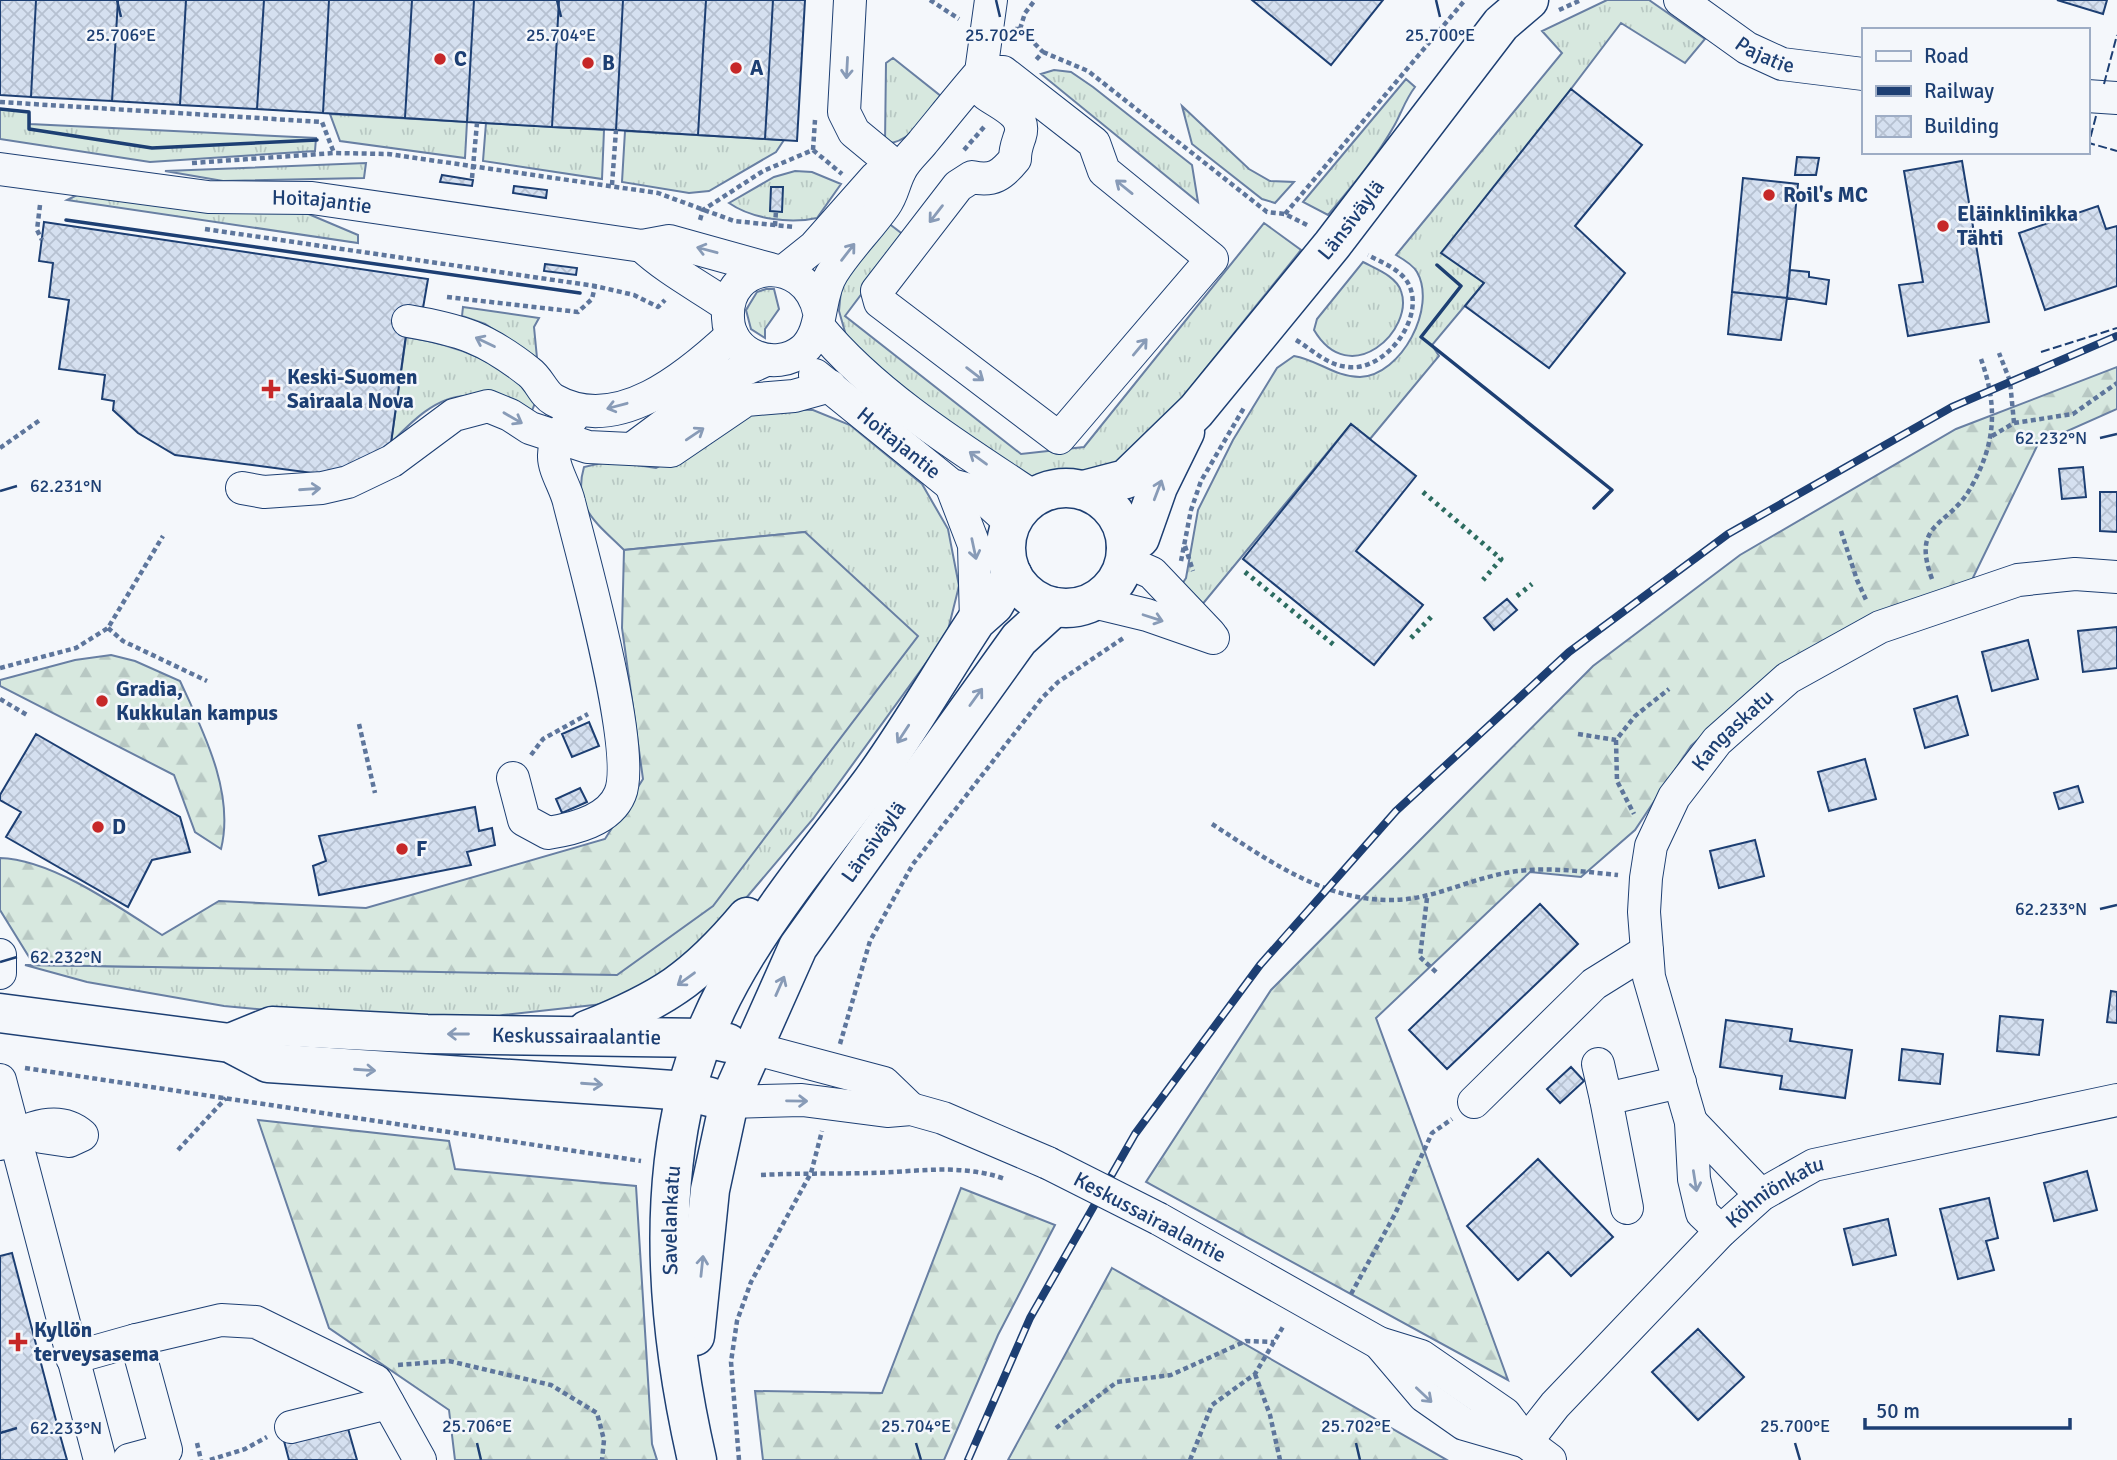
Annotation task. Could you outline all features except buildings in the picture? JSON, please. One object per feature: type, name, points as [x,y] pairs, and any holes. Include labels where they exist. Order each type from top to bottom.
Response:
[{"type":"main road","name":"Länsiväylä","points":[[1084,490],[1126,479],[1163,439],[1196,411],[1332,245],[1511,8]]},
{"type":"main road","name":"Länsiväylä","points":[[1125,554],[1140,538],[1158,487],[1196,411]]},
{"type":"main road","points":[[1058,488],[1084,490],[1106,502],[1114,511],[1125,534],[1125,554],[1113,585],[1093,601],[1080,606],[1054,607],[1029,594],[1012,574],[1006,548],[1023,510],[1058,488]]},
{"type":"main road","name":"Länsiväylä","points":[[705,1038],[741,961],[806,865],[873,779],[976,621],[994,605],[1012,574]]},
{"type":"main road","name":"Länsiväylä","points":[[729,1102],[798,947],[1019,639],[1054,607]]},
{"type":"main road","points":[[575,1035],[636,1010],[687,980],[718,952],[755,906],[806,865]]},
{"type":"main road","name":"Keskussairaalantie","points":[[0,1013],[230,1043],[268,1063],[686,1091],[729,1102]]},
{"type":"main road","name":"Keskussairaalantie","points":[[230,1043],[272,1026],[427,1034],[705,1038],[751,1048]]},
{"type":"main road","name":"Savelankatu","points":[[697,1460],[677,1345],[669,1205],[686,1091],[705,1038]]},
{"type":"main road","name":"Savelankatu","points":[[687,1407],[710,1190],[729,1102]]},
{"type":"street","points":[[850,0],[845,112],[854,132],[900,170]]},
{"type":"street","points":[[981,72],[1003,72],[1094,143],[1104,171],[1212,259],[1059,438],[880,302],[877,291],[958,186],[972,177],[987,181],[989,167],[1003,150],[1015,147],[1021,134],[1020,120],[1013,111],[986,94],[981,72],[991,0]]},
{"type":"street","name":"Pajatie","points":[[1680,0],[1747,48],[1782,64],[1862,74]]},
{"type":"street","points":[[633,448],[730,376],[803,350],[818,319],[831,274],[893,193],[900,170],[981,72]]},
{"type":"street","name":"Hoitajantie","points":[[0,169],[208,197],[312,198],[642,246],[663,265],[690,261],[777,270]]},
{"type":"street","points":[[779,359],[741,348],[730,321],[733,292],[743,280],[755,272],[777,270],[814,247],[876,177],[900,170]]},
{"type":"street","name":"Hoitajantie","points":[[690,261],[730,321]]},
{"type":"street","points":[[777,270],[808,285],[818,319]]},
{"type":"street","name":"Hoitajantie","points":[[818,319],[838,351],[1023,510]]},
{"type":"street","points":[[408,321],[456,329],[492,345],[533,374],[551,398],[578,410],[610,410],[655,395],[700,365],[730,321]]},
{"type":"street","name":"Hoitajantie","points":[[779,359],[830,386],[951,485],[1023,510]]},
{"type":"street","points":[[242,488],[264,492],[322,488],[348,482],[392,461],[454,415],[488,406],[510,415],[530,428],[588,447],[633,448],[658,453],[671,451],[746,400],[794,396],[830,386]]},
{"type":"street","points":[[513,778],[524,820],[548,834],[573,829],[599,818],[620,795],[624,768],[602,635],[564,483],[554,457],[559,437],[578,410]]},
{"type":"street","points":[[951,485],[974,545],[976,621]]},
{"type":"street","points":[[1093,601],[1147,615],[1213,638],[1152,573],[1125,554]]},
{"type":"street","name":"Kangaskatu","points":[[1721,1231],[1702,1213],[1694,1179],[1691,1122],[1649,977],[1646,878],[1651,846],[1674,797],[1717,741],[1788,678],[1880,628],[2018,580],[2075,574],[2117,577]]},
{"type":"street","points":[[1474,1102],[1594,984],[1647,951]]},
{"type":"street","points":[[0,955],[0,973]]},
{"type":"street","name":"Keskussairaalantie","points":[[751,1048],[884,1083],[911,1109]]},
{"type":"street","points":[[1598,1064],[1627,1208]]},
{"type":"street","points":[[14,1074],[16,1136],[100,1460]]},
{"type":"street","points":[[1606,1099],[1680,1082]]},
{"type":"street","name":"Keskussairaalantie","points":[[729,1102],[802,1100],[887,1111],[911,1109],[943,1118],[1048,1163],[1159,1219],[1379,1343],[1421,1356],[1505,1414],[1538,1451]]},
{"type":"street","name":"Köhniönkatu","points":[[1538,1451],[1555,1405],[1721,1231],[1761,1195],[1814,1165],[2117,1100]]},
{"type":"street","name":"Kangaskatu","points":[[1691,1122],[1761,1195]]},
{"type":"street","points":[[72,1358],[221,1320],[256,1322],[376,1381],[420,1460]]},
{"type":"street","points":[[130,1460],[166,1450],[136,1340]]},
{"type":"street","points":[[291,1427],[388,1403]]},
{"type":"path","points":[[1020,29],[1025,13],[1035,0]]},
{"type":"path","points":[[1285,214],[1293,200],[1431,45],[1465,0]]},
{"type":"path","points":[[1042,52],[1088,71],[1267,212],[1285,214],[1317,230]]},
{"type":"path","points":[[0,102],[322,122],[334,153]]},
{"type":"path","points":[[472,178],[477,122]]},
{"type":"path","points":[[612,186],[616,130]]},
{"type":"path","points":[[204,228],[595,286],[634,295],[658,307],[680,286],[690,261],[703,210],[763,171],[813,150]]},
{"type":"path","points":[[180,164],[334,153],[388,154],[659,193],[734,220],[806,228]]},
{"type":"path","points":[[27,203],[54,206]]},
{"type":"path","points":[[40,205],[37,230],[42,240]]},
{"type":"path","points":[[775,226],[776,211]]},
{"type":"path","points":[[1292,338],[1325,361],[1349,368],[1368,366],[1395,345],[1406,328],[1412,307],[1409,284],[1398,271],[1368,255]]},
{"type":"path","points":[[439,296],[578,312],[592,299],[595,286]]},
{"type":"path","points":[[1999,353],[2010,381],[2014,423]]},
{"type":"path","points":[[1942,606],[1924,556],[1929,533],[1969,490],[1992,436],[1992,390],[1980,359]]},
{"type":"path","points":[[1992,436],[2014,423],[2073,414],[2117,383]]},
{"type":"path","points":[[0,448],[40,420]]},
{"type":"path","points":[[1841,531],[1857,580],[1880,628]]},
{"type":"path","points":[[0,668],[76,648],[108,628],[163,536]]},
{"type":"path","points":[[108,628],[122,641],[207,681]]},
{"type":"path","points":[[1651,846],[1617,781],[1616,740],[1635,716],[1670,690]]},
{"type":"path","points":[[0,699],[27,715]]},
{"type":"path","points":[[0,705],[7,703]]},
{"type":"path","points":[[513,778],[543,739],[572,721]]},
{"type":"path","points":[[359,724],[374,793]]},
{"type":"path","points":[[1578,734],[1616,740]]},
{"type":"path","points":[[1212,824],[1294,876],[1328,889],[1385,900],[1427,898],[1497,874],[1551,868],[1646,878]]},
{"type":"path","points":[[1427,898],[1420,957],[1438,974]]},
{"type":"path","points":[[14,1074],[226,1097],[641,1161]]},
{"type":"path","points":[[178,1150],[226,1097]]},
{"type":"path","points":[[1337,1319],[1395,1214],[1432,1133],[1474,1102]]},
{"type":"path","points":[[740,1460],[731,1362],[737,1321],[751,1282],[811,1173],[824,1126]]},
{"type":"path","points":[[761,1175],[930,1169],[985,1172],[1010,1181]]},
{"type":"path","points":[[1272,1318],[1296,1331]]},
{"type":"path","points":[[1190,1460],[1212,1405],[1255,1374],[1284,1325]]},
{"type":"path","points":[[1056,1428],[1117,1382],[1171,1375],[1246,1340],[1273,1342]]},
{"type":"path","points":[[401,1363],[449,1361],[551,1385],[597,1413],[604,1440],[602,1460]]},
{"type":"path","points":[[1255,1374],[1270,1415],[1280,1460]]},
{"type":"path","points":[[209,1460],[244,1449],[291,1427]]},
{"type":"green space","points":[[1607,0],[1649,0],[1705,39],[1685,63],[1621,23],[1571,89],[1484,283],[1432,345],[1439,356],[1370,439],[1351,424],[1201,606],[1180,587],[1186,578],[1198,510],[1233,440],[1277,368],[1294,356],[1343,374],[1360,377],[1389,365],[1402,352],[1419,320],[1422,286],[1415,269],[1396,255],[1562,53],[1542,31]]},
{"type":"green space","points":[[893,58],[942,97],[910,134],[894,142],[885,143],[886,63]]},
{"type":"green space","points":[[1054,70],[1071,72],[1093,87],[1192,165],[1198,202],[1041,74]]},
{"type":"green space","points":[[1406,79],[1415,87],[1387,138],[1355,183],[1328,215],[1303,202]]},
{"type":"green space","points":[[1182,106],[1249,169],[1270,181],[1294,182],[1275,203],[1262,199],[1192,144]]},
{"type":"green space","points":[[0,109],[29,112],[30,124],[316,138],[315,151],[150,162],[0,139]]},
{"type":"green space","points":[[330,114],[467,122],[465,158],[340,141]]},
{"type":"green space","points":[[486,123],[604,130],[602,179],[483,161]]},
{"type":"green space","points":[[625,131],[784,140],[776,152],[709,191],[689,193],[622,182]]},
{"type":"green space","points":[[366,163],[364,178],[223,181],[165,171]]},
{"type":"green space","points":[[795,171],[812,172],[841,184],[817,218],[772,219],[749,213],[729,203],[774,177]]},
{"type":"green space","points":[[79,194],[299,210],[358,235],[358,243],[67,200]]},
{"type":"green space","points":[[883,219],[905,236],[845,316],[1021,454],[1084,447],[1264,223],[1301,250],[1176,405],[1137,447],[1094,474],[1067,480],[1040,480],[1000,468],[849,346],[839,311],[841,290],[848,272]]},
{"type":"green space","points":[[1363,262],[1395,281],[1401,291],[1403,306],[1389,337],[1376,348],[1361,355],[1345,355],[1329,347],[1314,330],[1317,319]]},
{"type":"green space","points":[[774,289],[779,309],[765,329],[765,338],[751,329],[746,310],[757,292]]},
{"type":"green space","points":[[463,307],[539,318],[534,327],[537,358],[485,324],[462,316]]},
{"type":"green space","points":[[406,337],[442,344],[495,366],[511,376],[535,403],[531,413],[483,398],[457,397],[435,405],[391,443]]},
{"type":"green space","points":[[2117,367],[2117,409],[2038,444],[1969,586],[1779,666],[1691,746],[1635,830],[1581,877],[1530,872],[1376,1018],[1508,1380],[1146,1182],[1271,990],[1593,666],[1740,555],[1956,429]]},
{"type":"green space","points":[[771,409],[813,410],[850,425],[922,484],[948,529],[959,586],[947,634],[813,819],[730,917],[697,951],[621,1002],[503,1015],[460,1028],[224,1006],[87,982],[25,965],[617,974],[805,532],[624,550],[597,523],[585,504],[581,481],[584,467],[610,461],[656,468],[683,454],[734,417]]},
{"type":"green space","points":[[805,532],[918,636],[713,906],[617,975],[34,965],[0,910],[0,858],[20,860],[62,875],[162,935],[219,901],[366,908],[605,839],[643,779],[622,628],[624,550]]},
{"type":"green space","points":[[111,655],[135,661],[180,681],[207,741],[220,784],[224,806],[221,849],[195,832],[174,775],[0,686],[0,680],[75,660]]},
{"type":"green space","points":[[258,1120],[449,1141],[455,1169],[636,1186],[652,1444],[657,1460],[455,1460],[449,1410],[329,1328]]},
{"type":"green space","points":[[961,1188],[1055,1225],[998,1335],[944,1460],[763,1460],[755,1391],[882,1393]]},
{"type":"green space","points":[[1112,1268],[1447,1460],[1008,1460]]},
{"type":"railway","points":[[968,1460],[1030,1318],[1135,1134],[1260,965],[1396,811],[1569,652],[1728,534],[1952,407],[2117,336]]},
{"type":"hedge","points":[[1423,492],[1501,559],[1483,580]]},
{"type":"hedge","points":[[1245,572],[1334,645]]},
{"type":"hedge","points":[[1517,596],[1532,584]]},
{"type":"hedge","points":[[1411,638],[1434,614]]},
{"type":"fence","points":[[2104,84],[2117,35]]},
{"type":"fence","points":[[2096,116],[2089,143],[2117,151]]},
{"type":"fence","points":[[2041,352],[2117,328]]},
{"type":"wall","points":[[0,109],[29,112],[29,129],[152,148],[317,140]]},
{"type":"wall","points":[[66,220],[580,293]]},
{"type":"wall","points":[[1437,265],[1461,286],[1421,337],[1612,490],[1594,508]]},
{"type":"place","name":"C","points":[[440,59]]},
{"type":"place","name":"B","points":[[588,63]]},
{"type":"place","name":"A","points":[[736,68]]},
{"type":"place","name":"Roil's MC","points":[[1769,195]]},
{"type":"place","name":"Eläinklinikka Tähti","points":[[1943,226]]},
{"type":"place","name":"Keski-Suomen Sairaala Nova","points":[[271,389]]},
{"type":"place","name":"Gradia, Kukkulan kampus","points":[[102,701]]},
{"type":"place","name":"D","points":[[98,827]]},
{"type":"place","name":"F","points":[[402,849]]},
{"type":"place","name":"Kyllön terveysasema","points":[[18,1342]]}]
